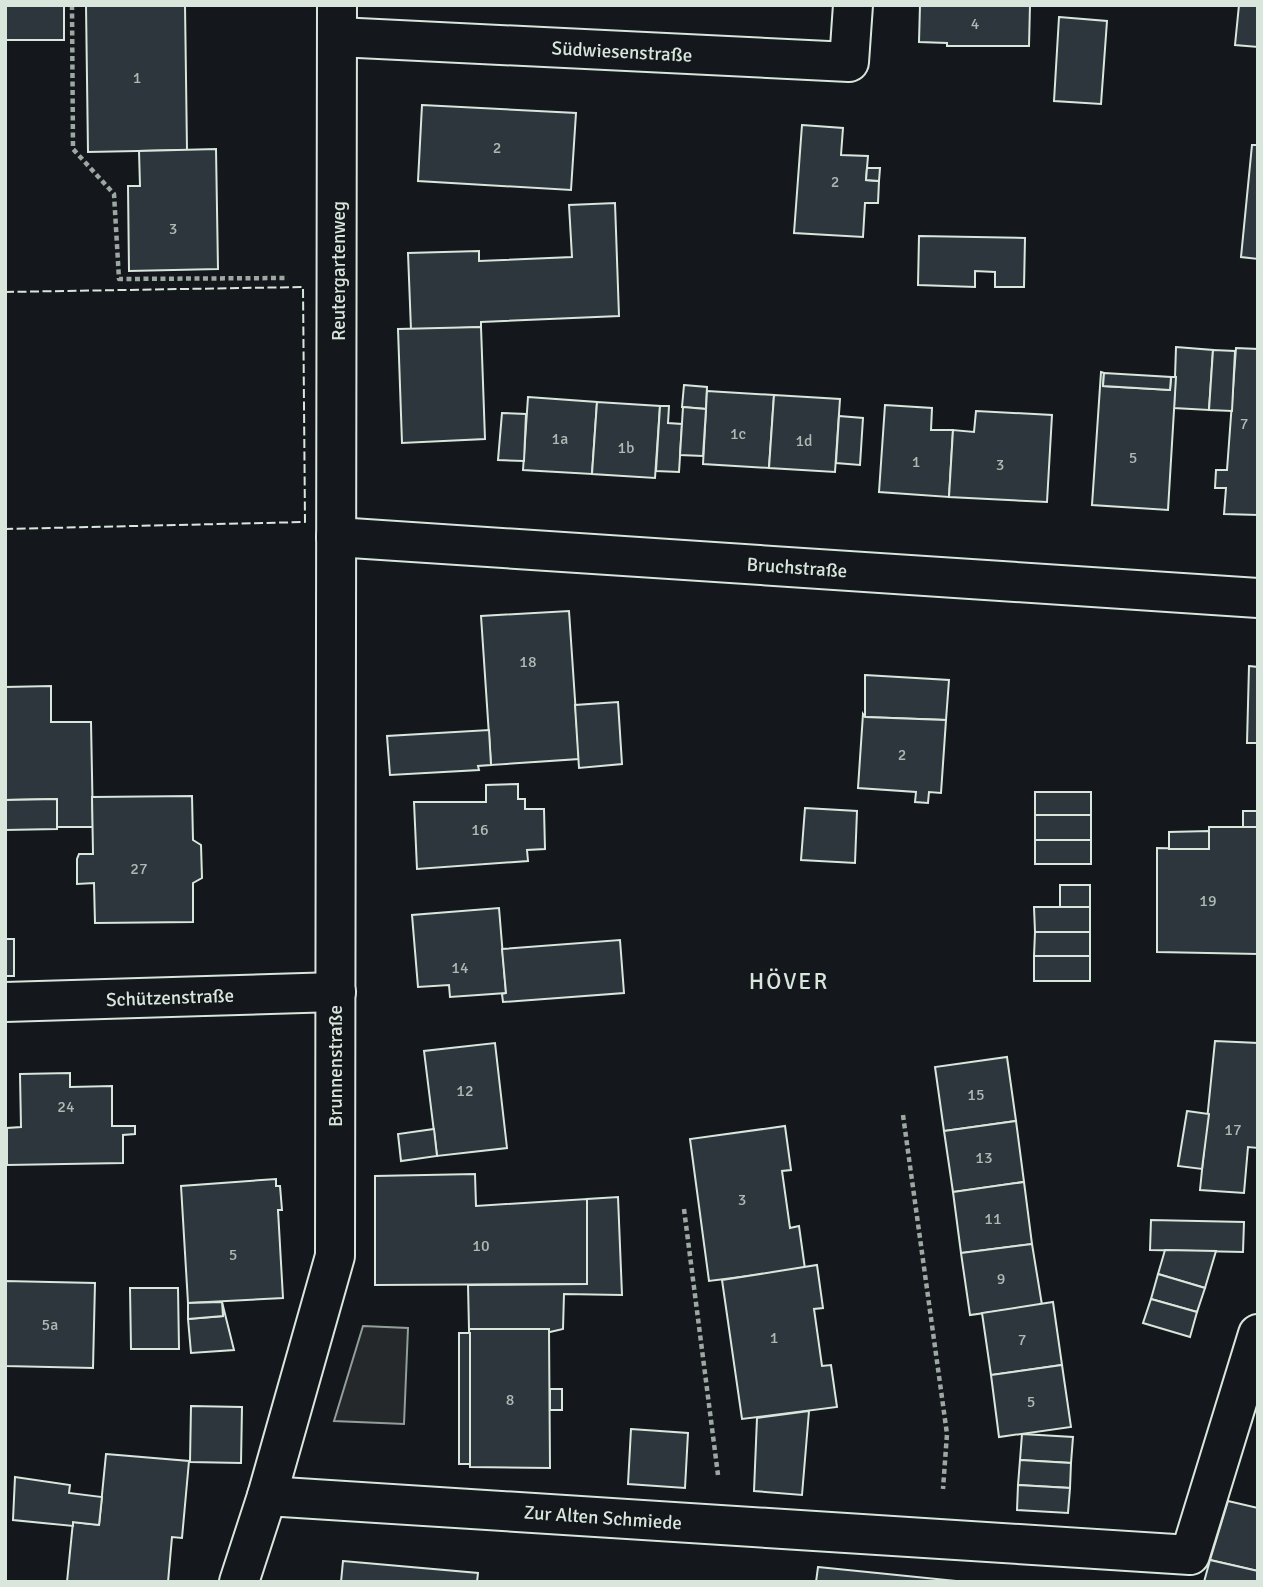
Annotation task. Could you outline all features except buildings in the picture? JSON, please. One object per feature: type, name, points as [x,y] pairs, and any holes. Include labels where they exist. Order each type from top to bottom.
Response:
[{"type":"street","name":"Südwiesenstraße","points":[[337,21],[849,62],[853,5]]},
{"type":"street","name":"Reutergartenweg","points":[[336,537],[337,21]]},
{"type":"street","name":"Bruchstraße","points":[[336,537],[1258,597]]},
{"type":"street","name":"Brunnenstraße","points":[[239,1582],[267,1496],[335,1256],[336,537]]},
{"type":"street","name":"Schützenstraße","points":[[5,1002],[335,992]]},
{"type":"street","name":"Zur Alten Schmiede","points":[[267,1496],[1190,1556],[1258,1334]]},
{"type":"path","points":[[72,5],[74,149],[114,194],[119,279],[338,277]]},
{"type":"path","points":[[903,1115],[947,1434],[939,1539]]},
{"type":"path","points":[[684,1209],[715,1431],[722,1525]]},
{"type":"shaded area","points":[[363,1326],[408,1328],[404,1424],[334,1421]]},
{"type":"fence","points":[[5,292],[303,287],[305,522],[5,529]]},
{"type":"district","name":"HÖVER","points":[[789,981]]}]
